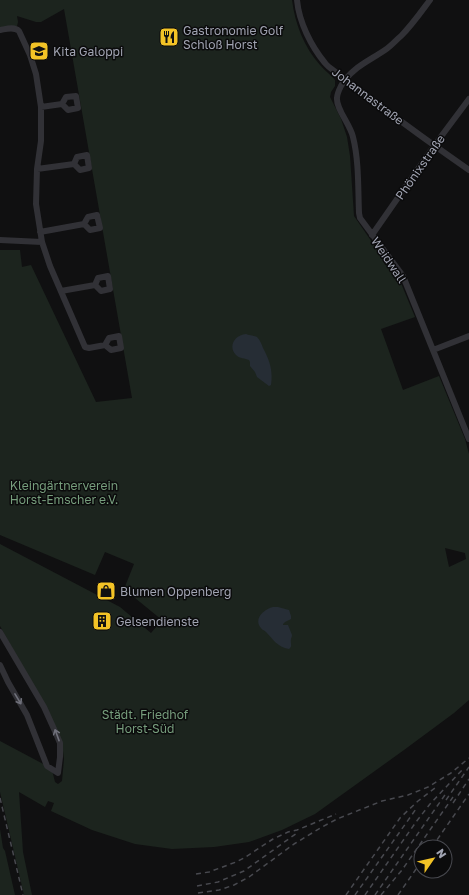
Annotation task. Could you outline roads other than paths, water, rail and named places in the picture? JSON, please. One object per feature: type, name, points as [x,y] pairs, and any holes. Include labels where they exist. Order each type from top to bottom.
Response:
[{"type":"street","name":"Johannastraße","points":[[297,0],[302,20],[309,38],[326,65],[434,146],[469,170]]},
{"type":"street","points":[[345,80],[361,65],[401,36],[418,17],[430,0]]},
{"type":"street","points":[[0,30],[17,28],[30,55],[36,74],[42,119],[37,170],[36,204],[42,242],[50,266],[85,347],[88,348],[105,345]]},
{"type":"street","name":"Weidwall","points":[[345,80],[337,96],[337,103],[350,127],[354,142],[359,213],[372,235],[403,276],[469,439]]},
{"type":"street","name":"Phönixstraße","points":[[372,235],[434,146],[469,99]]},
{"type":"street","points":[[41,107],[62,104]]},
{"type":"street","points":[[37,170],[74,164]]},
{"type":"street","points":[[40,232],[84,224]]},
{"type":"street","points":[[0,240],[42,242]]},
{"type":"street","points":[[61,291],[95,285]]},
{"type":"street","points":[[433,350],[469,336]]},
{"type":"street","points":[[0,632],[44,708],[60,743],[58,773],[47,766],[27,715],[0,665]]},
{"type":"railway","points":[[198,893],[219,890],[234,885],[249,877],[294,844],[322,827],[337,819],[382,801],[408,795],[428,787],[451,773],[469,758]]},
{"type":"railway","points":[[446,800],[469,767]]},
{"type":"railway","points":[[365,895],[416,822],[430,804],[463,769]]},
{"type":"railway","points":[[453,803],[469,779]]},
{"type":"railway","points":[[346,895],[400,818],[435,788]]},
{"type":"railway","points":[[375,895],[447,792]]},
{"type":"railway","points":[[438,839],[469,794]]},
{"type":"railway","points":[[381,895],[402,870],[453,797]]},
{"type":"railway","points":[[0,798],[23,895]]},
{"type":"railway","points":[[355,895],[416,809]]},
{"type":"railway","points":[[196,874],[209,872],[236,862],[273,839],[336,814]]},
{"type":"railway","points":[[197,886],[218,882],[244,871],[297,833]]},
{"type":"railway","points":[[398,895],[413,873]]},
{"type":"place","name":"Gastronomie Golf Schloß Horst","points":[[169,37]]},
{"type":"place","name":"Kita Galoppi","points":[[39,51]]},
{"type":"place","name":"Blumen Oppenberg","points":[[106,591]]},
{"type":"place","name":"Gelsendienste","points":[[102,621]]},
{"type":"park label","name":"Kleingärtnerverein Horst-Emscher e.V.","points":[[64,492]]},
{"type":"park label","name":"Städt. Friedhof Horst-Süd","points":[[145,721]]}]
